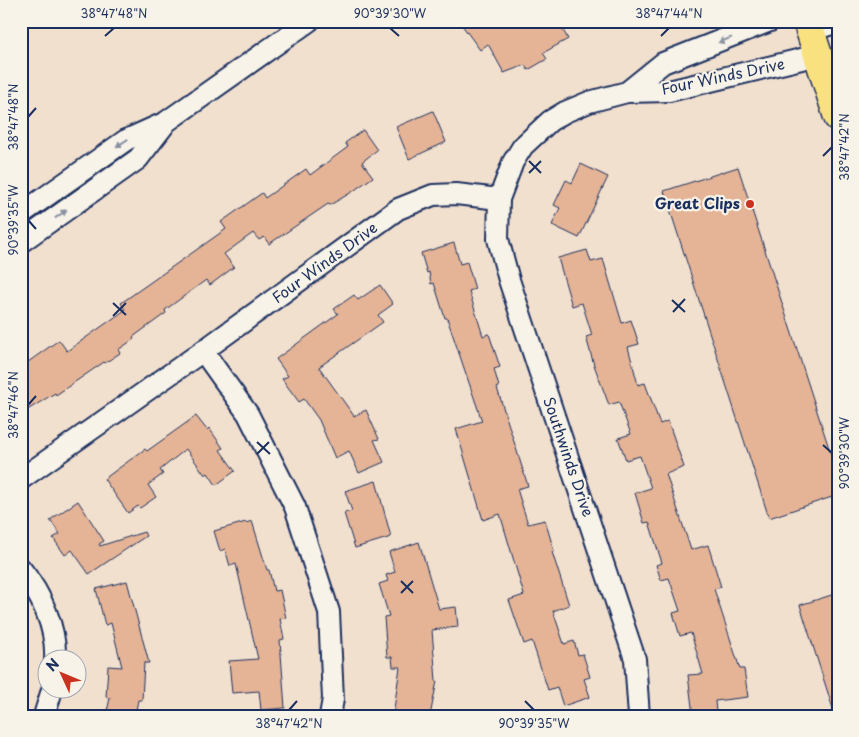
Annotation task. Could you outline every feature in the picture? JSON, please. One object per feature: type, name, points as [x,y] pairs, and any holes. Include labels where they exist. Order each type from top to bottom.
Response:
[{"type":"main road","points":[[812,35],[838,117]]},
{"type":"street","points":[[21,214],[126,140],[166,122],[309,21]]},
{"type":"street","name":"Four Winds Drive","points":[[627,92],[663,63],[770,21]]},
{"type":"street","name":"Four Winds Drive","points":[[21,480],[398,209],[433,195],[456,194],[499,199],[513,162],[523,146],[550,121],[565,112],[589,102],[627,92],[669,91],[812,35],[838,22]]},
{"type":"street","points":[[21,242],[138,159],[166,122]]},
{"type":"street","name":"Southwinds Drive","points":[[499,199],[498,239],[509,280],[635,659],[639,716]]},
{"type":"street","points":[[203,351],[248,414],[294,507],[329,612],[333,699],[330,716]]},
{"type":"street","points":[[21,569],[45,608],[56,650]]},
{"type":"street","points":[[44,716],[49,700]]},
{"type":"building","points":[[459,21],[558,21],[568,39],[543,53],[547,59],[528,70],[525,65],[504,73],[488,44],[480,50]]},
{"type":"building","points":[[433,111],[446,142],[409,159],[396,127]]},
{"type":"building","points":[[363,130],[377,150],[362,162],[373,177],[352,192],[330,205],[328,204],[269,244],[264,237],[259,240],[253,233],[224,254],[234,267],[210,285],[206,280],[165,310],[166,313],[118,350],[120,353],[56,395],[55,393],[21,414],[21,367],[59,340],[67,351],[125,310],[121,303],[226,229],[221,222],[262,193],[265,198],[306,169],[310,175],[348,147],[345,143]]},
{"type":"building","points":[[581,164],[608,177],[579,238],[552,225],[560,208],[554,205],[566,180],[572,183]]},
{"type":"building","points":[[738,167],[838,476],[838,495],[769,518],[664,191]]},
{"type":"building","points":[[454,243],[460,264],[467,262],[475,289],[469,291],[483,336],[489,334],[500,367],[494,369],[499,387],[497,388],[528,486],[517,489],[528,524],[545,520],[554,551],[552,552],[569,605],[553,611],[564,644],[574,641],[578,655],[583,654],[590,677],[584,679],[590,697],[563,706],[557,687],[548,690],[532,641],[524,644],[509,600],[524,595],[500,514],[483,520],[456,429],[482,421],[447,318],[445,318],[434,283],[431,284],[429,272],[427,273],[421,253]]},
{"type":"building","points":[[587,250],[591,262],[603,259],[622,323],[631,320],[639,344],[628,347],[638,385],[645,383],[660,424],[668,421],[684,467],[666,474],[691,550],[708,545],[721,587],[714,589],[740,669],[744,669],[748,697],[715,701],[716,712],[693,715],[688,675],[703,674],[691,633],[680,636],[673,613],[680,611],[669,578],[661,580],[656,565],[662,563],[649,522],[644,523],[635,493],[651,488],[640,456],[626,460],[618,438],[631,434],[619,402],[609,405],[586,337],[592,335],[582,303],[572,306],[558,258]]},
{"type":"building","points":[[380,285],[393,304],[378,315],[383,322],[319,367],[354,416],[366,410],[379,439],[374,440],[384,462],[359,473],[349,451],[335,458],[319,420],[304,399],[299,402],[282,379],[288,376],[276,359],[338,314],[334,309],[354,295],[358,300]]},
{"type":"building","points":[[196,416],[207,430],[209,428],[223,448],[220,450],[235,471],[216,485],[208,473],[205,475],[186,449],[160,470],[163,474],[148,485],[156,497],[140,508],[138,506],[128,513],[104,479],[145,449],[147,451]]},
{"type":"building","points":[[376,481],[391,537],[355,548],[344,513],[352,511],[345,491]]},
{"type":"building","points":[[78,501],[104,541],[99,544],[100,546],[144,532],[146,536],[89,574],[72,550],[65,555],[53,538],[60,534],[50,520]]},
{"type":"building","points":[[252,521],[267,570],[269,570],[274,591],[280,590],[286,618],[280,619],[284,639],[280,640],[285,708],[261,710],[259,691],[232,693],[229,661],[258,659],[236,564],[230,566],[225,549],[220,551],[214,531]]},
{"type":"building","points":[[419,542],[439,609],[456,607],[458,627],[432,630],[437,681],[430,716],[393,716],[400,667],[393,667],[392,657],[387,657],[384,617],[389,616],[379,584],[388,581],[386,575],[395,572],[389,552]]},
{"type":"building","points":[[127,581],[149,663],[144,663],[142,700],[138,700],[135,716],[106,716],[110,698],[106,697],[108,666],[122,667],[111,623],[105,625],[96,589]]},
{"type":"building","points":[[838,593],[838,711],[834,712],[800,605]]},
{"type":"place","name":"Great Clips","points":[[750,204]]}]
